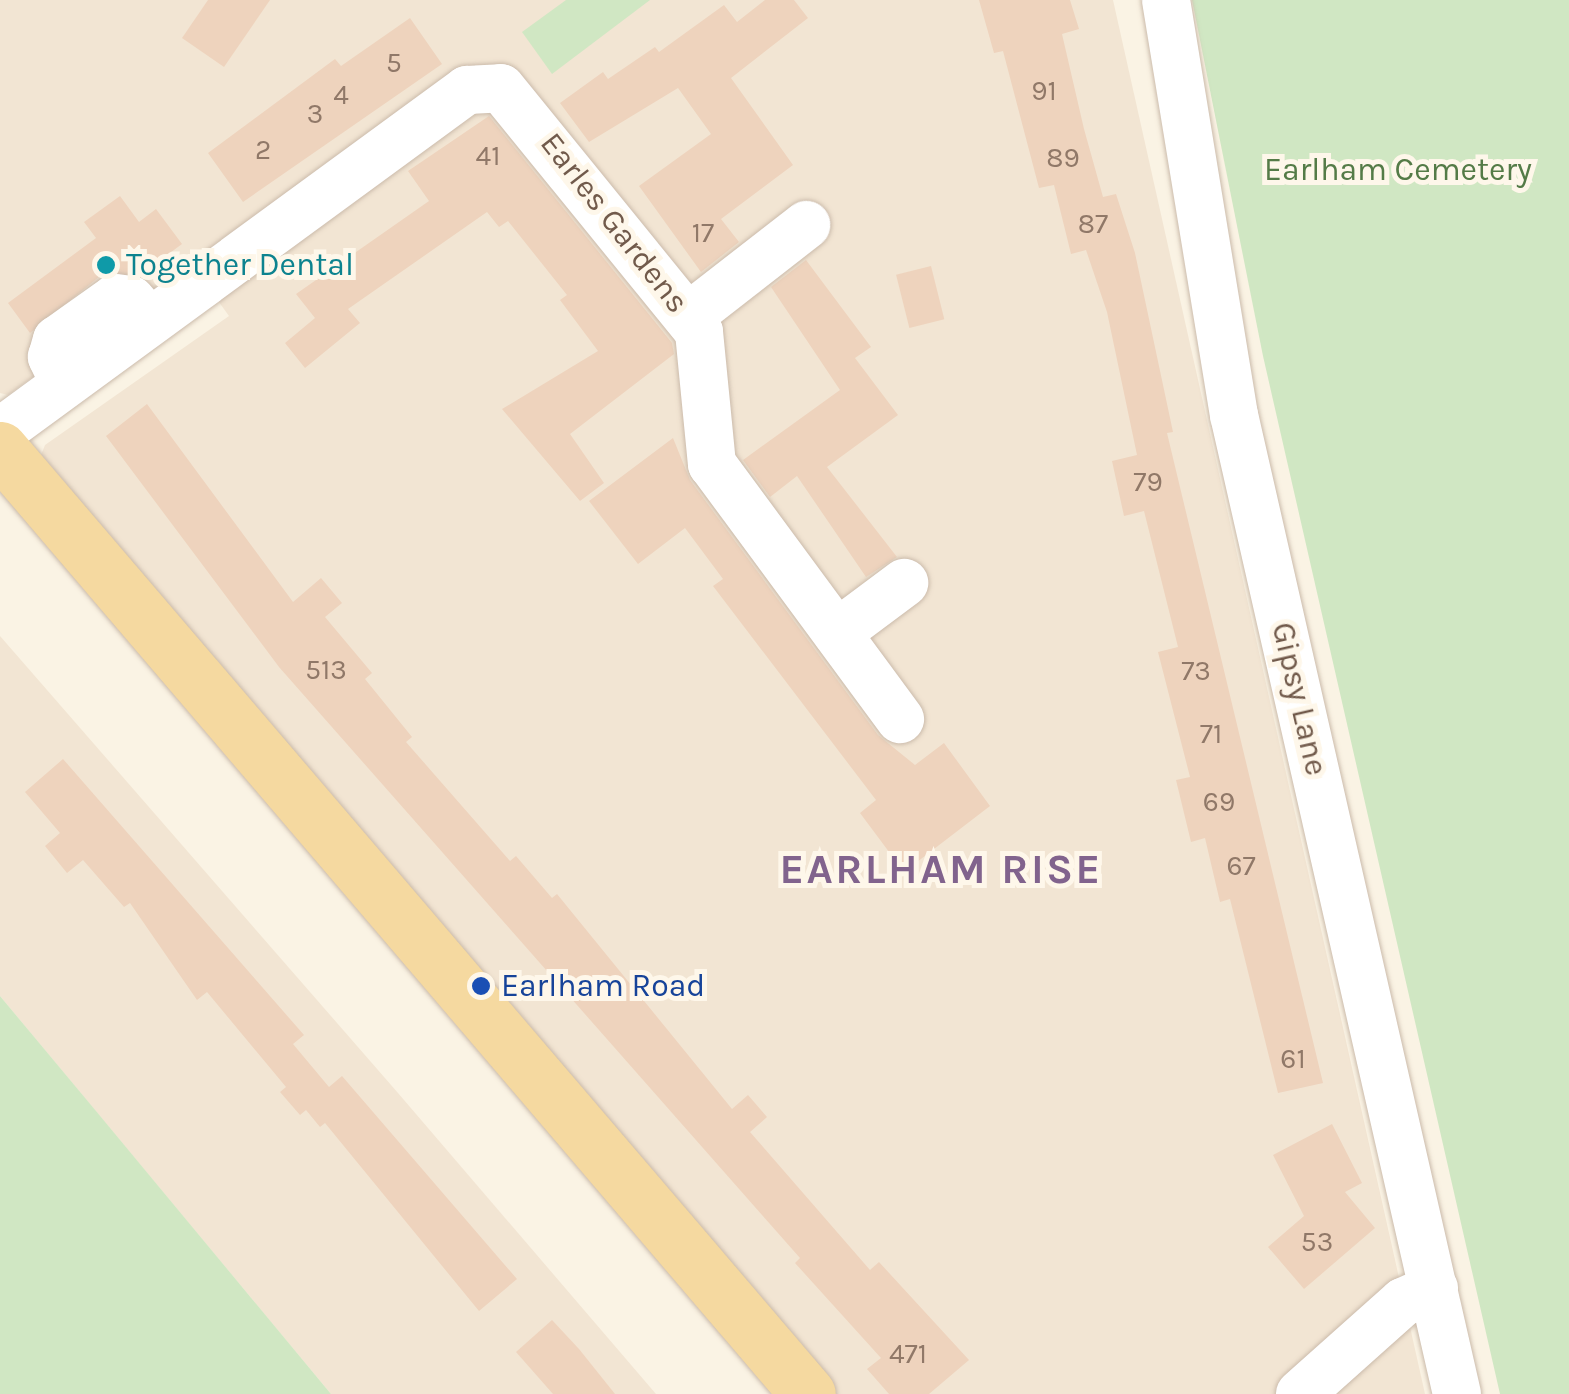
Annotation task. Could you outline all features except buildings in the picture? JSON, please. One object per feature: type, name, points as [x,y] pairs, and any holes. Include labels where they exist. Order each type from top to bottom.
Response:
[{"type":"main road","points":[[0,449],[794,1389]]},
{"type":"street","name":"Gipsy Lane","points":[[1166,0],[1234,415],[1458,1394]]},
{"type":"street","name":"Earles Gardens","points":[[0,432],[50,365],[149,321],[467,90],[502,88],[688,317],[705,348],[712,464],[900,719]]},
{"type":"street","points":[[688,317],[806,224]]},
{"type":"street","points":[[837,633],[904,584]]},
{"type":"street","points":[[1300,1394],[1403,1302],[1434,1288]]},
{"type":"shaded area","points":[[0,0],[1113,0],[1425,1394],[836,1394],[36,468],[45,445],[229,316],[190,262],[8,395],[0,393]]},
{"type":"shaded area","points":[[0,636],[656,1394],[331,1394],[0,996]]},
{"type":"green space","points":[[566,0],[650,0],[552,74],[522,32]]},
{"type":"green space","name":"Earlham Cemetery","points":[[1192,0],[1569,0],[1569,1394],[1500,1394],[1263,356]]},
{"type":"green space","points":[[0,996],[96,1111],[331,1394],[0,1394]]},
{"type":"place","name":"Together Dental","points":[[106,265]]},
{"type":"place","name":"Earlham Road","points":[[481,986]]},
{"type":"district","name":"EARLHAM RISE","points":[[941,869]]}]
